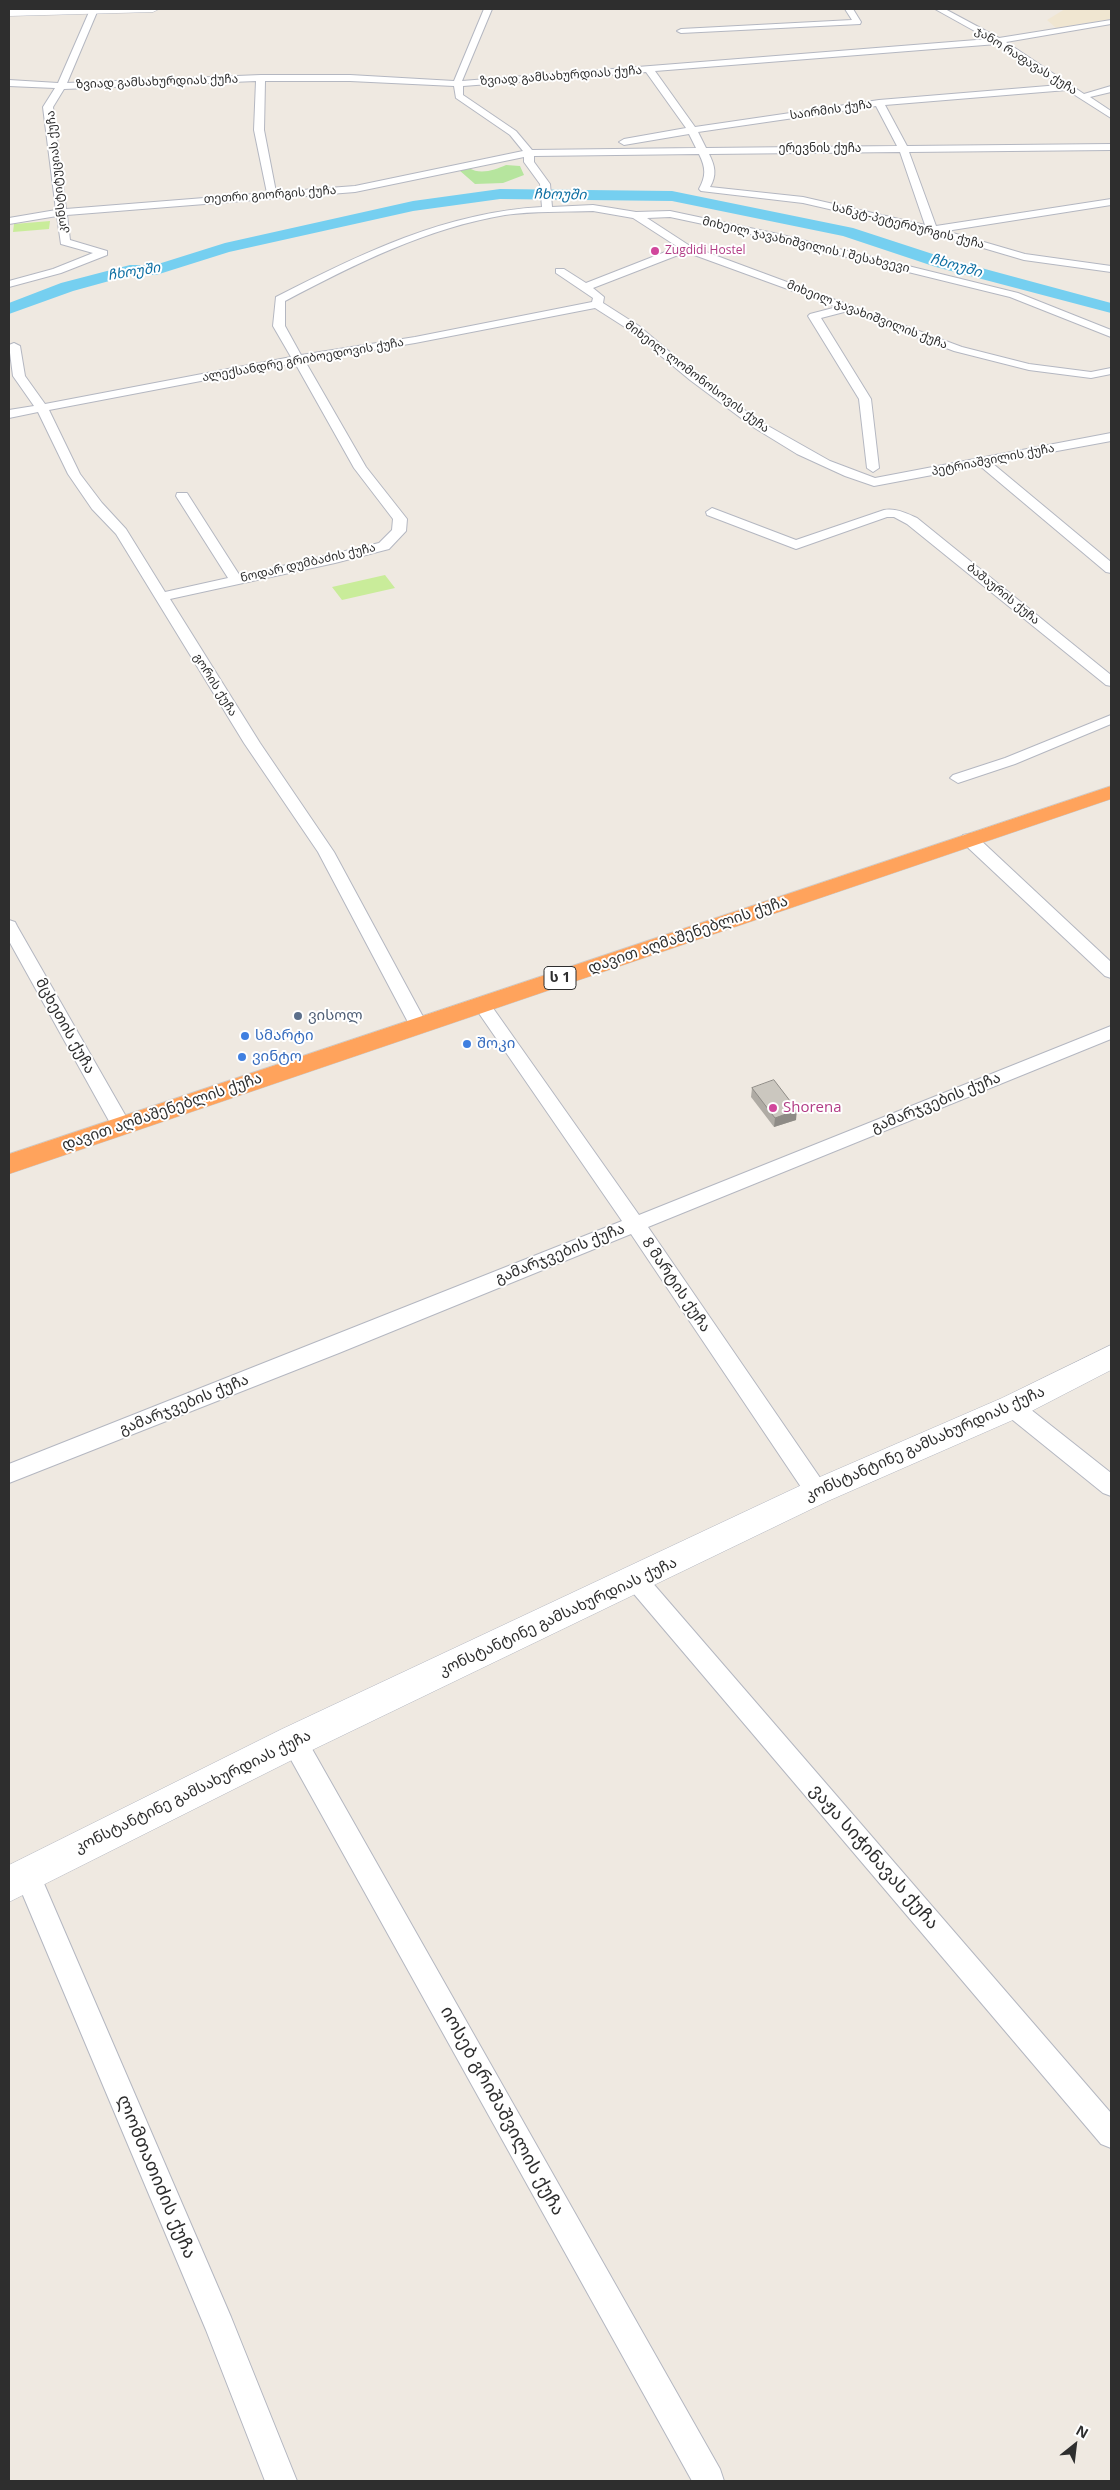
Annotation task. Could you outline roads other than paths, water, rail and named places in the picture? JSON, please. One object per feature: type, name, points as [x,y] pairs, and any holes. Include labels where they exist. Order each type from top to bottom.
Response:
[{"type":"highway","name":"დავით აღმაშენებლის ქუჩა","points":[[9,1164],[1111,792]]},
{"type":"main road","points":[[9,13],[153,9]]},
{"type":"main road","name":"კონსტანტინე გამსახურდიას ქუჩა","points":[[18,1879],[294,1741],[636,1580],[817,1492],[1012,1407],[1111,1357]]},
{"type":"street","points":[[488,9],[459,84],[459,96],[513,133],[529,153],[529,162],[545,184],[547,209]]},
{"type":"street","points":[[681,31],[857,22],[849,9]]},
{"type":"street","name":"ჯანო რაფავას ქუჩა","points":[[939,9],[998,41],[1111,116]]},
{"type":"street","name":"კონსტიტუციას ქუჩა","points":[[9,284],[82,263],[103,253],[65,242],[48,107],[61,86],[93,12]]},
{"type":"street","name":"ზვიად გამსახურდიას ქუჩა","points":[[9,84],[61,86],[151,84],[261,78],[350,78],[459,84],[998,41],[1111,22]]},
{"type":"street","points":[[648,69],[692,130],[700,150]]},
{"type":"street","points":[[261,78],[259,130],[272,195]]},
{"type":"street","name":"საირმის ქუჩა","points":[[599,151],[603,146],[692,130],[879,103],[1068,87]]},
{"type":"street","points":[[1082,96],[1111,89]]},
{"type":"street","points":[[879,103],[903,148],[932,230],[1111,202]]},
{"type":"street","name":"ერევნის ქუჩა","points":[[529,153],[1111,147]]},
{"type":"street","name":"სანკტ-პეტერბურგის ქუჩა","points":[[700,150],[710,169],[710,178],[704,189],[803,200],[932,230],[1024,257],[1111,269]]},
{"type":"street","name":"თეთრი გიორგის ქუჩა","points":[[9,221],[60,212],[355,189],[529,153]]},
{"type":"street","points":[[299,359],[279,326],[280,299],[344,266],[428,231],[506,212],[593,208],[636,215]]},
{"type":"street","name":"მიხეილ ჯავახიშვილის I შესახვევი","points":[[636,215],[670,214],[778,236],[1014,295],[1111,334]]},
{"type":"street","name":"მიხეილ ჯავახიშვილის ქუჩა","points":[[636,215],[686,248],[958,349],[1029,367],[1091,375],[1111,371]]},
{"type":"street","points":[[585,288],[610,276],[686,248]]},
{"type":"street","name":"მიხეილ ლომონოსოვის ქუჩა","points":[[560,272],[599,297],[597,304],[755,423],[810,457],[847,474],[874,482]]},
{"type":"street","name":"ალექსანდრე გრიბოედოვის ქუჩა","points":[[9,414],[299,359],[415,340],[597,304]]},
{"type":"street","points":[[847,308],[814,316],[865,399],[873,468]]},
{"type":"street","name":"გორის ქუჩა","points":[[14,346],[19,376],[42,408],[74,474],[97,506],[120,532],[252,743],[326,852],[419,1026]]},
{"type":"street","name":"ნოდარ დუმბაძის ქუჩა","points":[[160,597],[335,559],[384,546],[394,539],[402,526],[400,519],[360,468],[299,359]]},
{"type":"street","name":"პეტრიაშვილის ქუჩა","points":[[874,482],[1111,437]]},
{"type":"street","points":[[983,462],[1111,568]]},
{"type":"street","points":[[182,496],[236,580]]},
{"type":"street","name":"ბაშაურის ქუჩა","points":[[712,512],[796,546],[891,512],[912,521],[1111,682]]},
{"type":"street","points":[[958,778],[1010,761],[1111,719]]},
{"type":"street","points":[[969,839],[1111,972]]},
{"type":"street","name":"მცხეთის ქუჩა","points":[[11,933],[121,1125]]},
{"type":"street","name":"8 მარტის ქუჩა","points":[[482,1005],[635,1224],[817,1492]]},
{"type":"street","name":"გამარჯვების ქუჩა","points":[[9,1474],[1111,1032]]},
{"type":"street","points":[[1012,1407],[1111,1486]]},
{"type":"street","name":"ვაჟა სიჭინავას ქუჩა","points":[[636,1580],[1111,2134]]},
{"type":"street","name":"იოსებ გრიშაშვილის ქუჩა","points":[[294,1741],[709,2480]]},
{"type":"street","name":"ლომთათიძის ქუჩა","points":[[18,1879],[216,2318],[280,2481]]},
{"type":"waterway","name":"ჩხოუში","points":[[9,309],[67,287],[130,270],[156,270],[225,248],[413,206],[500,194],[672,196],[847,232],[942,263],[1111,308]]},
{"type":"place","name":"Zugdidi Hostel","points":[[655,251]]},
{"type":"place","name":"ვისოლ","points":[[298,1016]]},
{"type":"place","name":"სმარტი","points":[[245,1036]]},
{"type":"place","name":"შოკი","points":[[467,1044]]},
{"type":"place","name":"ვინტო","points":[[242,1057]]},
{"type":"place","name":"Shorena","points":[[773,1108]]}]
